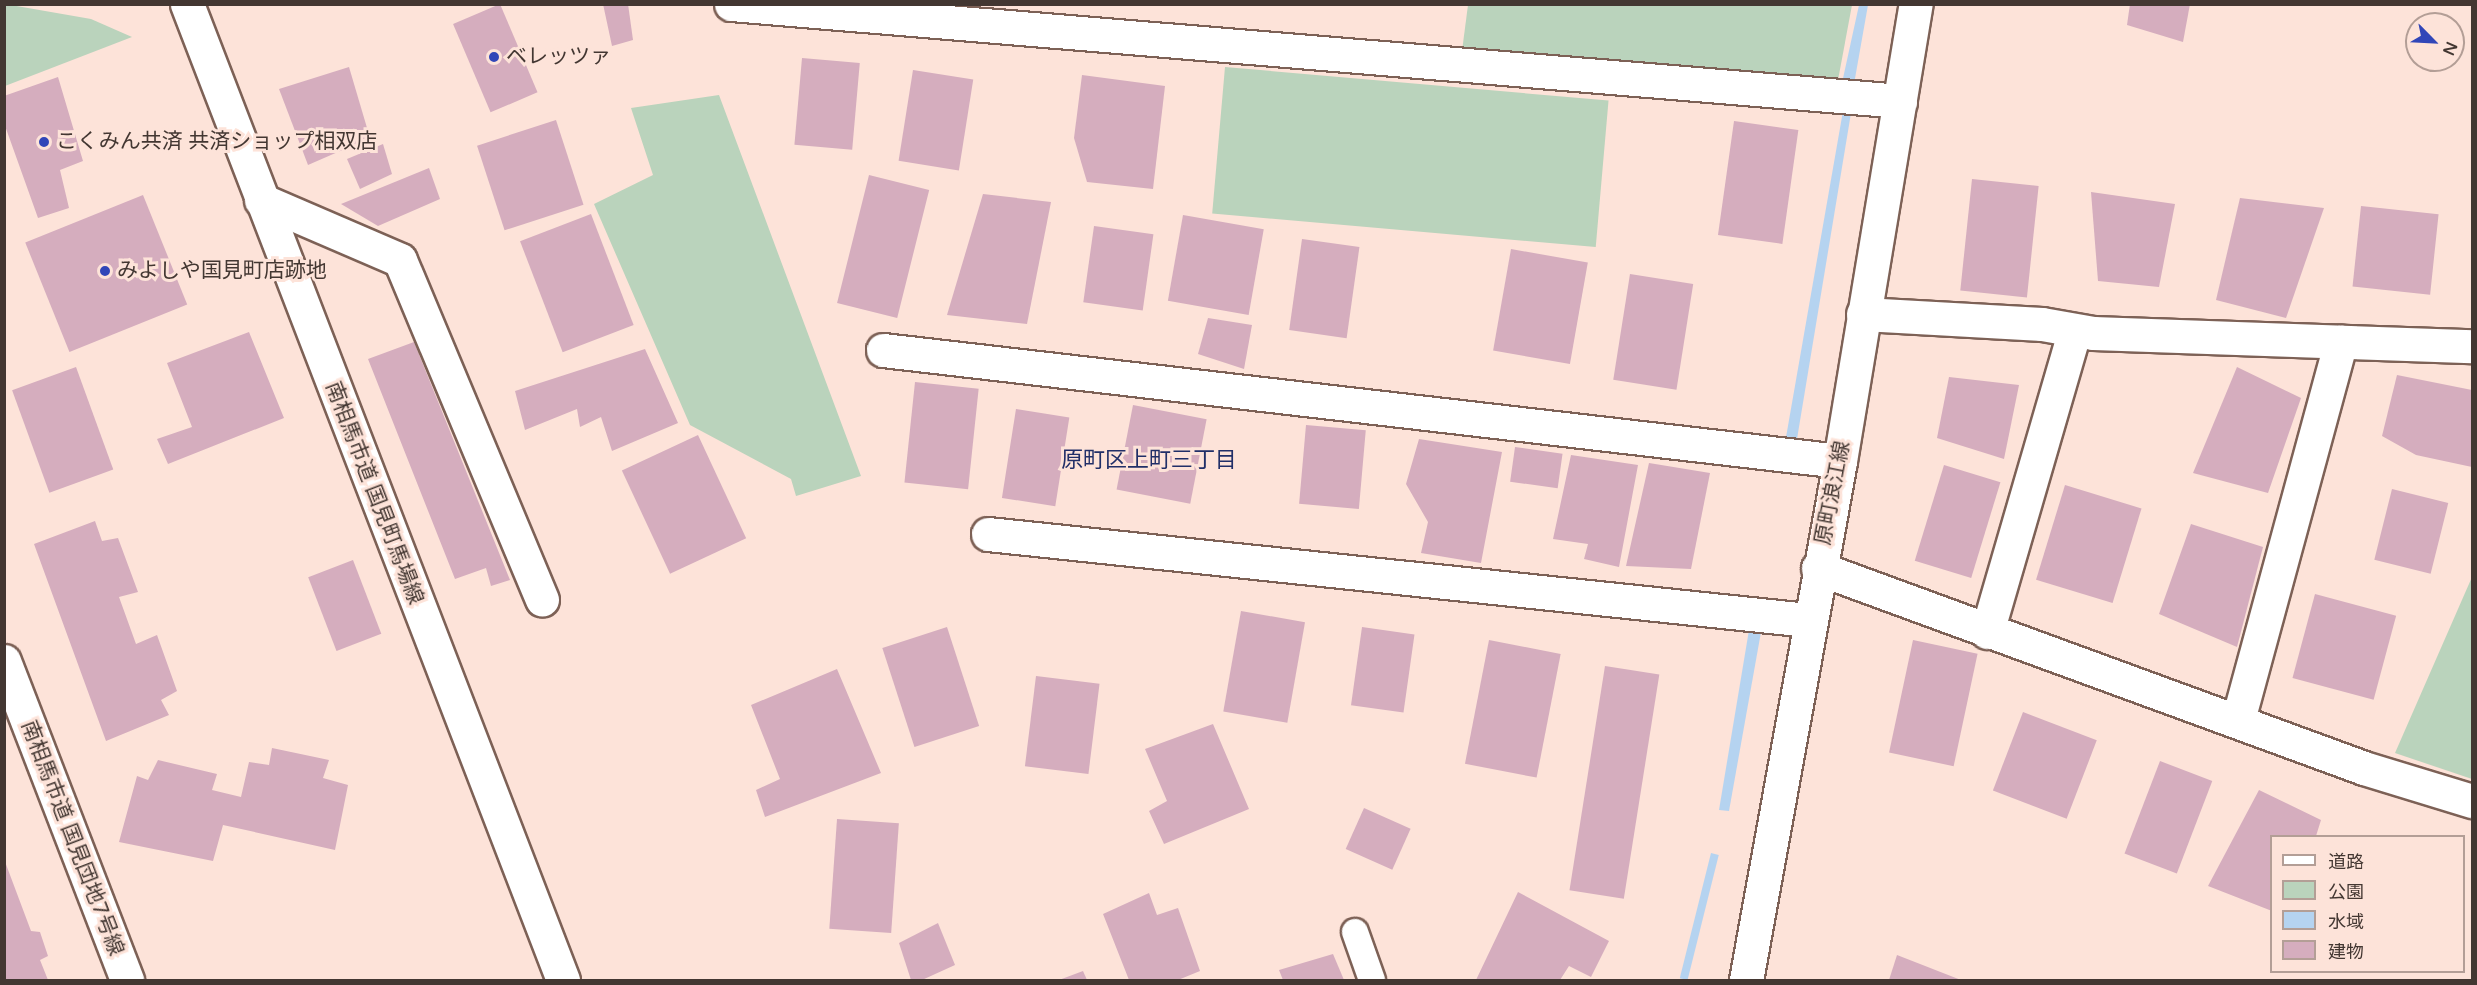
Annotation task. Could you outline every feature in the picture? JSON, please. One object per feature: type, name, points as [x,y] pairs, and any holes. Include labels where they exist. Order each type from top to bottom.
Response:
[{"type":"street","name":"南相馬市道 国見町馬場線","points":[[187,4],[563,981]]},
{"type":"street","points":[[731,4],[1900,101]]},
{"type":"street","name":"原町浪江線","points":[[1746,981],[1808,620],[1840,461],[1916,4]]},
{"type":"street","points":[[261,200],[400,260],[542,599]]},
{"type":"street","points":[[1863,314],[2042,324],[2074,332],[2472,346]]},
{"type":"street","points":[[1987,632],[2074,332]]},
{"type":"street","points":[[2238,720],[2341,342]]},
{"type":"street","points":[[883,350],[1840,461]]},
{"type":"street","points":[[988,534],[1808,620]]},
{"type":"street","points":[[1818,568],[1987,632],[2238,720],[2364,768],[2472,801]]},
{"type":"street","name":"南相馬市道 国見団地7号線","points":[[4,661],[127,981]]},
{"type":"lane","points":[[1355,932],[1372,981]]},
{"type":"green space","points":[[5,4],[91,19],[132,37],[5,86]]},
{"type":"green space","points":[[1468,5],[1852,5],[1838,80],[1462,51]]},
{"type":"green space","points":[[1225,67],[1609,101],[1596,247],[1212,213]]},
{"type":"green space","points":[[719,95],[861,476],[796,496],[791,479],[690,425],[594,204],[653,175],[631,108]]},
{"type":"green space","points":[[2472,577],[2472,779],[2395,753]]},
{"type":"water","points":[[1859,5],[1868,5],[1854,84],[1842,83]]},
{"type":"water","points":[[1843,111],[1851,113],[1796,445],[1785,443]]},
{"type":"water","points":[[1749,630],[1761,632],[1729,811],[1719,810]]},
{"type":"water","points":[[1711,853],[1719,855],[1688,980],[1680,978]]},
{"type":"building","name":"ベレッツァ","points":[[500,4],[538,92],[491,112],[453,24]]},
{"type":"building","points":[[603,4],[628,4],[633,40],[612,46]]},
{"type":"building","points":[[2130,4],[2190,4],[2183,42],[2127,25]]},
{"type":"building","points":[[802,58],[860,63],[852,150],[794,145]]},
{"type":"building","points":[[349,67],[370,138],[308,165],[279,89]]},
{"type":"building","points":[[913,70],[973,80],[959,170],[899,161]]},
{"type":"building","points":[[1082,75],[1165,86],[1153,189],[1087,182],[1074,138]]},
{"type":"building","name":"こくみん共済 共済ショップ相双店","points":[[58,77],[83,161],[60,170],[69,208],[38,218],[4,123],[4,96]]},
{"type":"building","points":[[556,120],[584,205],[505,230],[477,146]]},
{"type":"building","points":[[1734,121],[1798,130],[1782,244],[1718,235]]},
{"type":"building","points":[[383,144],[392,174],[360,189],[347,159]]},
{"type":"building","points":[[429,168],[440,199],[378,226],[341,204]]},
{"type":"building","points":[[869,175],[929,190],[897,318],[837,303]]},
{"type":"building","points":[[1972,179],[2039,186],[2027,297],[1960,290]]},
{"type":"building","points":[[2091,192],[2175,204],[2159,287],[2098,281]]},
{"type":"building","points":[[983,194],[1051,202],[1027,324],[947,315]]},
{"type":"building","name":"みよしや国見町店跡地","points":[[143,195],[187,304],[69,352],[25,243]]},
{"type":"building","points":[[2240,198],[2324,208],[2286,318],[2216,300]]},
{"type":"building","points":[[2361,206],[2439,214],[2430,295],[2353,287]]},
{"type":"building","points":[[591,214],[634,325],[563,352],[520,241]]},
{"type":"building","points":[[1183,215],[1264,229],[1249,315],[1168,301]]},
{"type":"building","points":[[1094,226],[1153,234],[1143,311],[1083,302]]},
{"type":"building","points":[[1302,239],[1359,247],[1347,338],[1289,330]]},
{"type":"building","points":[[1511,249],[1588,263],[1570,364],[1493,350]]},
{"type":"building","points":[[1630,274],[1693,284],[1676,390],[1613,380]]},
{"type":"building","points":[[1208,318],[1252,325],[1244,369],[1198,354]]},
{"type":"building","points":[[249,332],[284,418],[168,464],[157,439],[192,427],[167,363]]},
{"type":"building","points":[[414,342],[510,580],[491,586],[486,568],[455,579],[368,359]]},
{"type":"building","points":[[645,349],[678,423],[612,451],[601,417],[580,427],[577,409],[525,430],[515,391]]},
{"type":"building","points":[[76,367],[113,469],[49,493],[12,390]]},
{"type":"building","points":[[2237,367],[2301,398],[2268,493],[2193,473]]},
{"type":"building","points":[[2397,375],[2472,390],[2472,467],[2416,455],[2382,436]]},
{"type":"building","points":[[1949,377],[2019,385],[2004,459],[1937,438]]},
{"type":"building","points":[[915,382],[979,389],[968,489],[904,482]]},
{"type":"building","points":[[1133,405],[1207,419],[1190,504],[1117,489]]},
{"type":"building","points":[[1016,409],[1069,417],[1055,506],[1002,498]]},
{"type":"building","points":[[1306,425],[1366,430],[1359,509],[1299,504]]},
{"type":"building","points":[[698,435],[746,538],[670,574],[622,470]]},
{"type":"building","points":[[1419,439],[1502,452],[1481,563],[1421,553],[1428,522],[1406,484]]},
{"type":"building","points":[[1515,447],[1563,454],[1558,488],[1510,482]]},
{"type":"building","points":[[1571,455],[1638,465],[1619,567],[1584,559],[1588,544],[1553,539]]},
{"type":"building","points":[[1649,463],[1710,473],[1691,569],[1626,566]]},
{"type":"building","points":[[1944,465],[2000,482],[1971,578],[1915,561]]},
{"type":"building","points":[[2065,485],[2142,508],[2113,603],[2036,580]]},
{"type":"building","points":[[2392,489],[2448,503],[2431,574],[2374,560]]},
{"type":"building","points":[[95,521],[102,541],[118,538],[138,592],[119,597],[136,644],[157,635],[177,691],[161,700],[169,715],[106,741],[34,544]]},
{"type":"building","points":[[2191,524],[2263,547],[2237,647],[2159,614]]},
{"type":"building","points":[[353,560],[381,634],[336,651],[308,577]]},
{"type":"building","points":[[2315,594],[2396,616],[2374,700],[2292,678]]},
{"type":"building","points":[[1241,611],[1305,622],[1287,723],[1223,711]]},
{"type":"building","points":[[947,627],[979,726],[914,747],[882,648]]},
{"type":"building","points":[[1362,627],[1414,634],[1403,713],[1351,705]]},
{"type":"building","points":[[1489,640],[1561,654],[1537,778],[1465,764]]},
{"type":"building","points":[[1913,640],[1978,654],[1954,766],[1889,752]]},
{"type":"building","points":[[1605,666],[1659,675],[1624,899],[1569,890]]},
{"type":"building","points":[[837,669],[881,773],[765,817],[756,790],[780,779],[751,705]]},
{"type":"building","points":[[1036,676],[1100,684],[1088,774],[1025,766]]},
{"type":"building","points":[[2023,712],[2097,740],[2067,819],[1993,790]]},
{"type":"building","points":[[1213,724],[1249,809],[1164,844],[1149,811],[1167,801],[1145,749]]},
{"type":"building","points":[[272,748],[329,760],[323,778],[348,785],[335,850],[223,825],[213,861],[119,842],[137,776],[148,780],[158,760],[217,774],[212,790],[241,797],[249,762],[269,765]]},
{"type":"building","points":[[2160,761],[2212,781],[2177,873],[2125,853]]},
{"type":"building","points":[[2259,790],[2321,820],[2316,835],[2270,835],[2270,910],[2208,886]]},
{"type":"building","points":[[1364,808],[1411,829],[1392,870],[1346,849]]},
{"type":"building","points":[[837,819],[899,823],[891,933],[829,929]]},
{"type":"building","points":[[4,859],[31,931],[40,932],[48,956],[40,960],[48,980],[4,980]]},
{"type":"building","points":[[1518,892],[1609,941],[1591,977],[1569,966],[1560,980],[1476,980]]},
{"type":"building","points":[[1149,893],[1157,915],[1178,908],[1200,971],[1178,980],[1129,980],[1103,914]]},
{"type":"building","points":[[938,923],[955,965],[922,980],[911,980],[899,943]]},
{"type":"building","points":[[1333,954],[1344,980],[1283,980],[1279,970]]},
{"type":"building","points":[[1897,955],[1961,980],[1889,980]]},
{"type":"building","points":[[1083,971],[1087,980],[1059,980]]},
{"type":"place","name":"ベレッツァ","points":[[494,57]]},
{"type":"place","name":"こくみん共済 共済ショップ相双店","points":[[44,142]]},
{"type":"place","name":"みよしや国見町店跡地","points":[[105,271]]},
{"type":"district","name":"原町区上町三丁目","points":[[1149,461]]}]
